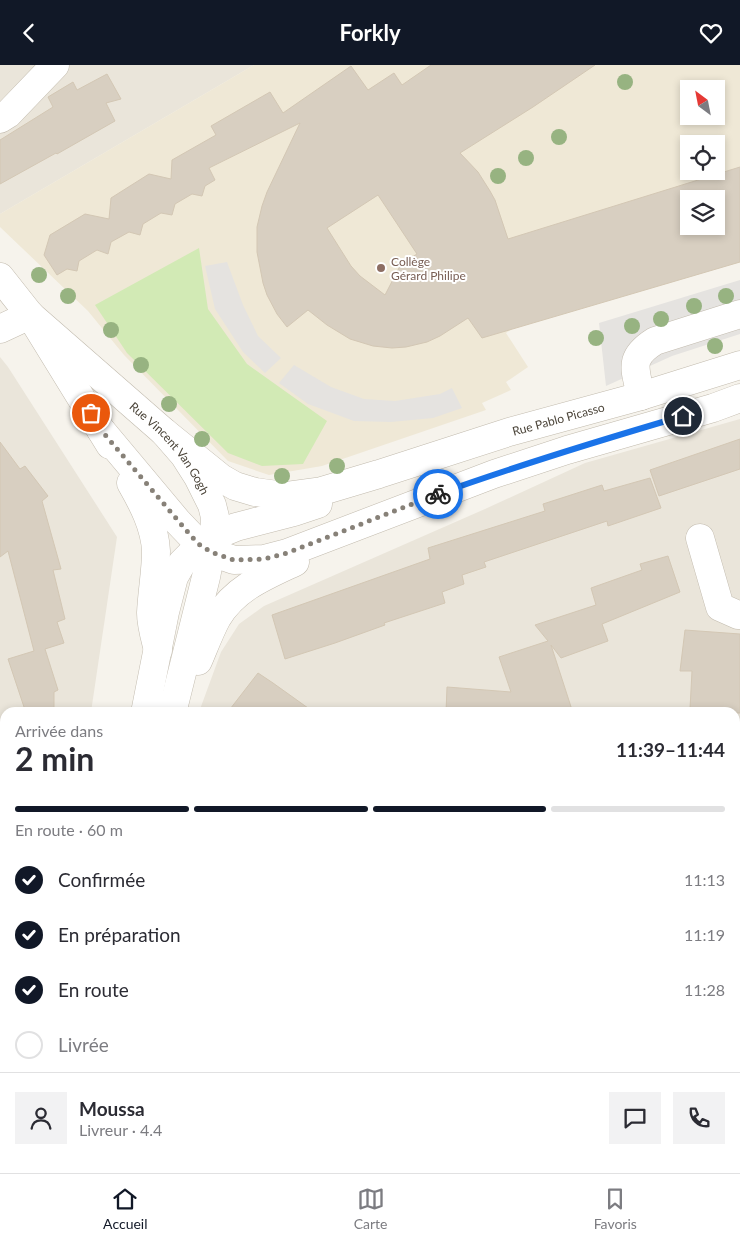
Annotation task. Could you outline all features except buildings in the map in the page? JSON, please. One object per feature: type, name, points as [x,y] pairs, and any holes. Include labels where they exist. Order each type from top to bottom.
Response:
[{"type":"street","points":[[0,119],[8,114],[54,65]]},
{"type":"street","name":"Rue Vincent Van Gogh","points":[[0,277],[30,315],[101,430],[139,498],[150,522],[156,551],[151,615],[158,651]]},
{"type":"street","points":[[641,396],[635,366],[638,357],[645,347],[655,341],[740,314]]},
{"type":"street","points":[[0,329],[30,315]]},
{"type":"street","name":"Rue Vincent Van Gogh","points":[[30,315],[164,432],[184,455],[212,505],[215,517],[174,707]]},
{"type":"street","name":"Rue Pablo Picasso","points":[[164,432],[221,478],[235,486],[255,492],[285,496],[322,491],[509,432],[641,396],[740,365]]},
{"type":"street","points":[[209,544],[234,560],[264,559],[287,553],[494,474],[567,450],[713,408],[740,398]]},
{"type":"street","name":"Rue Vincent Van Gogh","points":[[101,430],[178,522],[209,544]]},
{"type":"street","name":"Rue Pablo Picasso","points":[[209,544],[236,527],[294,512],[334,498],[378,474]]},
{"type":"street","points":[[176,707],[217,619],[227,604],[243,589],[261,578],[395,511]]},
{"type":"street","points":[[700,538],[720,607],[740,615]]},
{"type":"street","name":"Rue Vincent Van Gogh","points":[[146,707],[174,577],[182,563],[209,544]]},
{"type":"shaded area","points":[[0,65],[254,65],[0,214]]},
{"type":"shaded area","name":"Collège Gérard Philipe","points":[[254,65],[740,65],[740,262],[512,329],[506,333],[528,367],[506,382],[511,390],[482,403],[486,410],[322,466],[269,475],[228,461],[124,355],[88,311],[0,227],[0,214]]},
{"type":"shaded area","points":[[227,262],[243,305],[258,336],[281,358],[265,373],[243,352],[215,309],[205,266]]},
{"type":"shaded area","points":[[740,280],[740,334],[672,356],[606,386],[599,323]]},
{"type":"shaded area","points":[[0,357],[117,537],[92,707],[0,707]]},
{"type":"shaded area","points":[[294,365],[331,387],[364,399],[395,401],[440,394],[452,388],[462,408],[433,418],[391,422],[354,421],[308,404],[279,383]]},
{"type":"shaded area","points":[[740,419],[740,707],[201,707],[221,652],[239,624],[264,606],[585,463]]},
{"type":"green space","points":[[199,248],[208,309],[247,364],[327,421],[303,464],[262,466],[228,453],[127,353],[95,305]]},
{"type":"way so far","points":[[91,413],[101,430],[192,537],[211,552],[234,560],[264,559],[287,553],[438,494]]},
{"type":"place","name":"Collège Gérard Philipe","points":[[381,268]]},
{"type":"route","points":[[438,494],[567,450],[683,416]]}]
